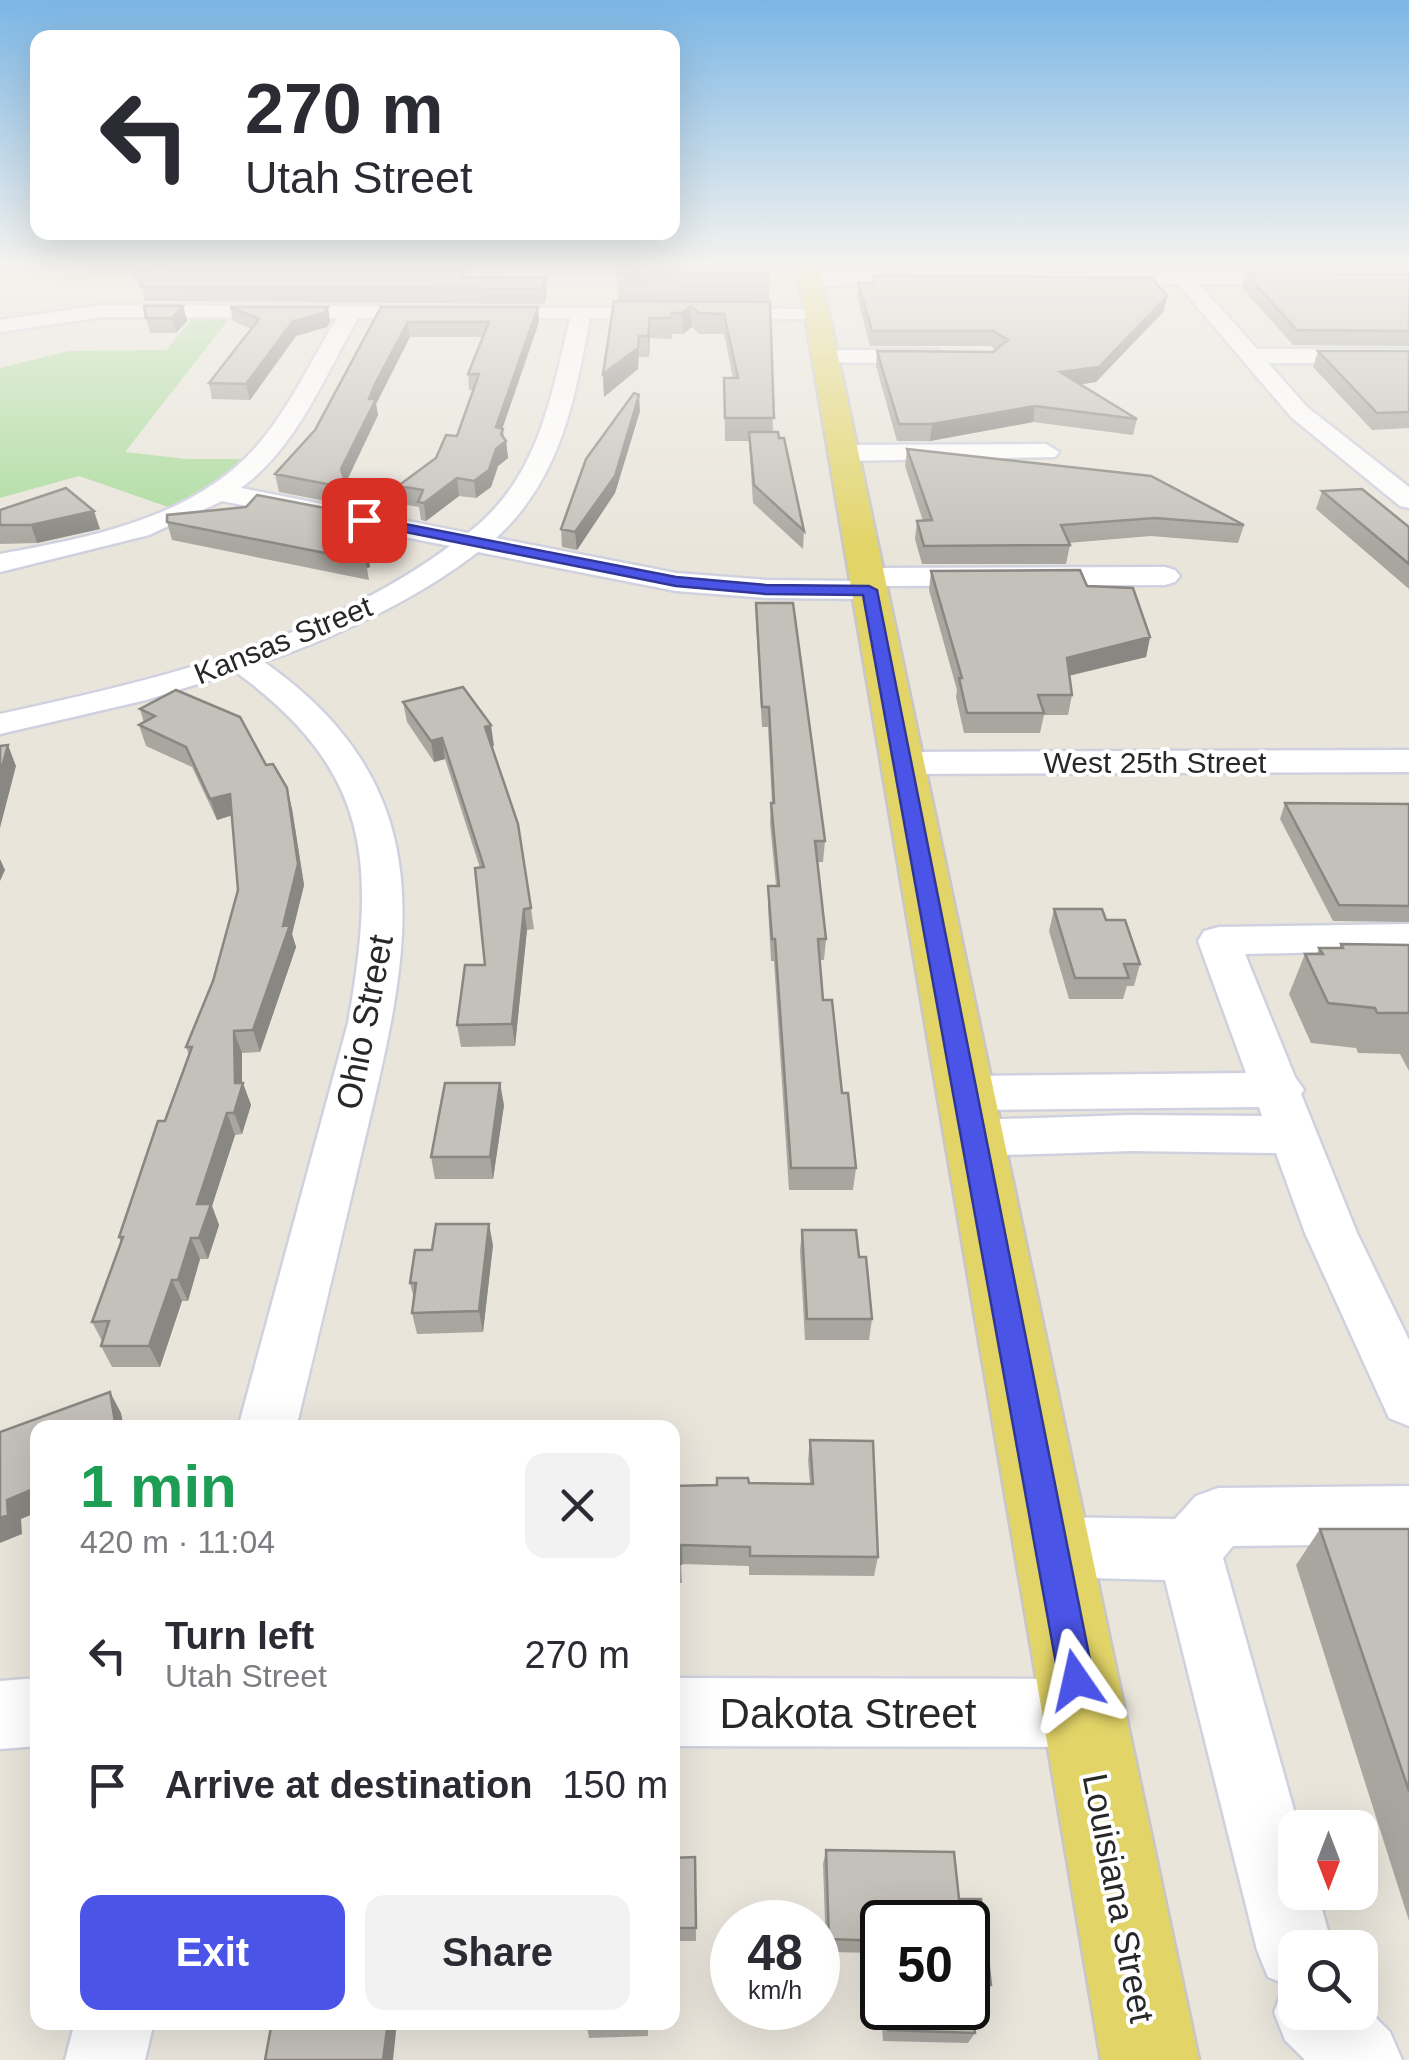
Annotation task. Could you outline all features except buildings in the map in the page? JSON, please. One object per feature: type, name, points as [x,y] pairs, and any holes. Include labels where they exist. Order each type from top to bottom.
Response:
[{"type":"main road","name":"Louisiana Street","points":[[826,358],[1150,2060]]},
{"type":"street","points":[[0,563],[120,534],[218,492],[242,475],[273,442],[323,358]]},
{"type":"street","name":"Kansas Street","points":[[0,724],[98,703],[241,660],[383,600],[474,542],[522,493],[546,452],[570,358]]},
{"type":"street","points":[[1252,358],[1299,412],[1409,500]]},
{"type":"street","points":[[843,453],[1046,452]]},
{"type":"street","points":[[1364,464],[1399,462]]},
{"type":"street","points":[[218,492],[676,582],[766,589],[1165,576]]},
{"type":"street","name":"Ohio Street","points":[[241,660],[281,684],[317,719],[341,750],[360,786],[378,841],[385,896],[384,958],[370,1024],[269,1420]]},
{"type":"street","name":"West 25th Street","points":[[901,764],[1409,761]]},
{"type":"street","points":[[1409,937],[1219,941],[1280,1090],[1332,1233],[1409,1400]]},
{"type":"street","points":[[969,1116],[1280,1090]]},
{"type":"street","points":[[969,1116],[1132,1133],[1295,1135]]},
{"type":"street","points":[[1051,1547],[1189,1550],[1218,1517],[1409,1515]]},
{"type":"street","points":[[1189,1550],[1290,1930]]},
{"type":"street","name":"Dakota Street","points":[[680,1712],[1083,1713]]},
{"type":"street","points":[[0,1715],[30,1713]]},
{"type":"street","points":[[105,2060],[113,2030]]},
{"type":"street","points":[[1331,2030],[1362,2060]]},
{"type":"green space","points":[[40,358],[198,358],[125,452],[187,459],[249,459],[214,485],[171,508],[79,476],[0,498],[0,368]]},
{"type":"route","points":[[364,520],[676,582],[766,589],[869,590],[1076,1680]]}]
